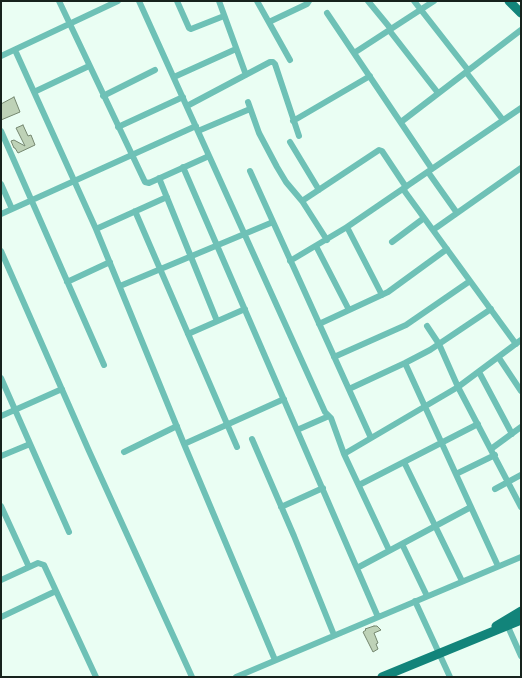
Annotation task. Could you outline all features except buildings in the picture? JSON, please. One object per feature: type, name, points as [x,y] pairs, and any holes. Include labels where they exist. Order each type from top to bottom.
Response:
[{"type":"main road","points":[[509,1],[521,13]]},
{"type":"main road","points":[[487,633],[521,611]]},
{"type":"main road","points":[[382,677],[521,620]]},
{"type":"main road","points":[[487,633],[521,625]]},
{"type":"street","points":[[59,1],[69,25],[145,182],[149,183],[209,156]]},
{"type":"street","points":[[1,56],[118,1]]},
{"type":"street","points":[[139,1],[389,550]]},
{"type":"street","points":[[177,1],[189,28],[191,29],[224,16]]},
{"type":"street","points":[[219,1],[246,75]]},
{"type":"street","points":[[257,1],[290,60]]},
{"type":"street","points":[[269,22],[306,4],[309,1]]},
{"type":"street","points":[[368,1],[438,93]]},
{"type":"street","points":[[414,1],[503,120]]},
{"type":"street","points":[[354,53],[434,1]]},
{"type":"street","points":[[327,13],[400,122],[457,213]]},
{"type":"street","points":[[400,122],[521,30]]},
{"type":"street","points":[[174,77],[236,49]]},
{"type":"street","points":[[15,50],[96,229],[275,660]]},
{"type":"street","points":[[187,106],[270,62],[273,62],[300,136]]},
{"type":"street","points":[[34,92],[89,66]]},
{"type":"street","points":[[103,96],[155,70]]},
{"type":"street","points":[[294,121],[370,76]]},
{"type":"street","points":[[118,127],[183,97]]},
{"type":"street","points":[[248,102],[259,133],[277,167],[286,182],[302,201],[327,240]]},
{"type":"street","points":[[290,261],[347,228],[521,108]]},
{"type":"street","points":[[1,214],[131,155],[197,128],[250,109]]},
{"type":"street","points":[[1,132],[104,365]]},
{"type":"street","points":[[290,142],[319,190]]},
{"type":"street","points":[[302,201],[379,150],[382,151],[424,218],[491,309],[518,342],[458,387],[344,454]]},
{"type":"street","points":[[183,167],[378,617]]},
{"type":"street","points":[[433,230],[521,168]]},
{"type":"street","points":[[250,171],[371,438]]},
{"type":"street","points":[[159,178],[217,321]]},
{"type":"street","points":[[1,184],[12,209]]},
{"type":"street","points":[[96,229],[167,197]]},
{"type":"street","points":[[135,211],[237,447]]},
{"type":"street","points":[[392,242],[424,218]]},
{"type":"street","points":[[120,286],[273,222]]},
{"type":"street","points":[[347,228],[382,296]]},
{"type":"street","points":[[316,246],[349,310]]},
{"type":"street","points":[[319,324],[382,296],[447,249]]},
{"type":"street","points":[[1,251],[192,677]]},
{"type":"street","points":[[67,282],[110,262]]},
{"type":"street","points":[[334,357],[406,325],[470,281]]},
{"type":"street","points":[[349,389],[405,363],[439,344],[491,309]]},
{"type":"street","points":[[188,334],[245,310]]},
{"type":"street","points":[[427,326],[439,344],[458,387],[521,507]]},
{"type":"street","points":[[498,358],[521,391]]},
{"type":"street","points":[[405,363],[498,566]]},
{"type":"street","points":[[479,372],[512,434]]},
{"type":"street","points":[[1,378],[69,532]]},
{"type":"street","points":[[1,416],[62,389]]},
{"type":"street","points":[[184,444],[284,399]]},
{"type":"street","points":[[297,430],[329,416]]},
{"type":"street","points":[[359,485],[478,424]]},
{"type":"street","points":[[124,452],[177,426]]},
{"type":"street","points":[[456,474],[493,452],[521,427]]},
{"type":"street","points":[[252,439],[334,635]]},
{"type":"street","points":[[1,456],[30,444]]},
{"type":"street","points":[[404,462],[462,581]]},
{"type":"street","points":[[495,489],[521,475]]},
{"type":"street","points":[[281,507],[322,488]]},
{"type":"street","points":[[1,506],[29,568]]},
{"type":"street","points":[[357,568],[471,507]]},
{"type":"street","points":[[402,544],[427,596]]},
{"type":"street","points":[[236,677],[521,557]]},
{"type":"street","points":[[1,580],[38,563],[44,565],[96,677]]},
{"type":"street","points":[[1,617],[56,592]]},
{"type":"street","points":[[415,601],[450,677]]},
{"type":"street","points":[[509,629],[521,656]]}]
